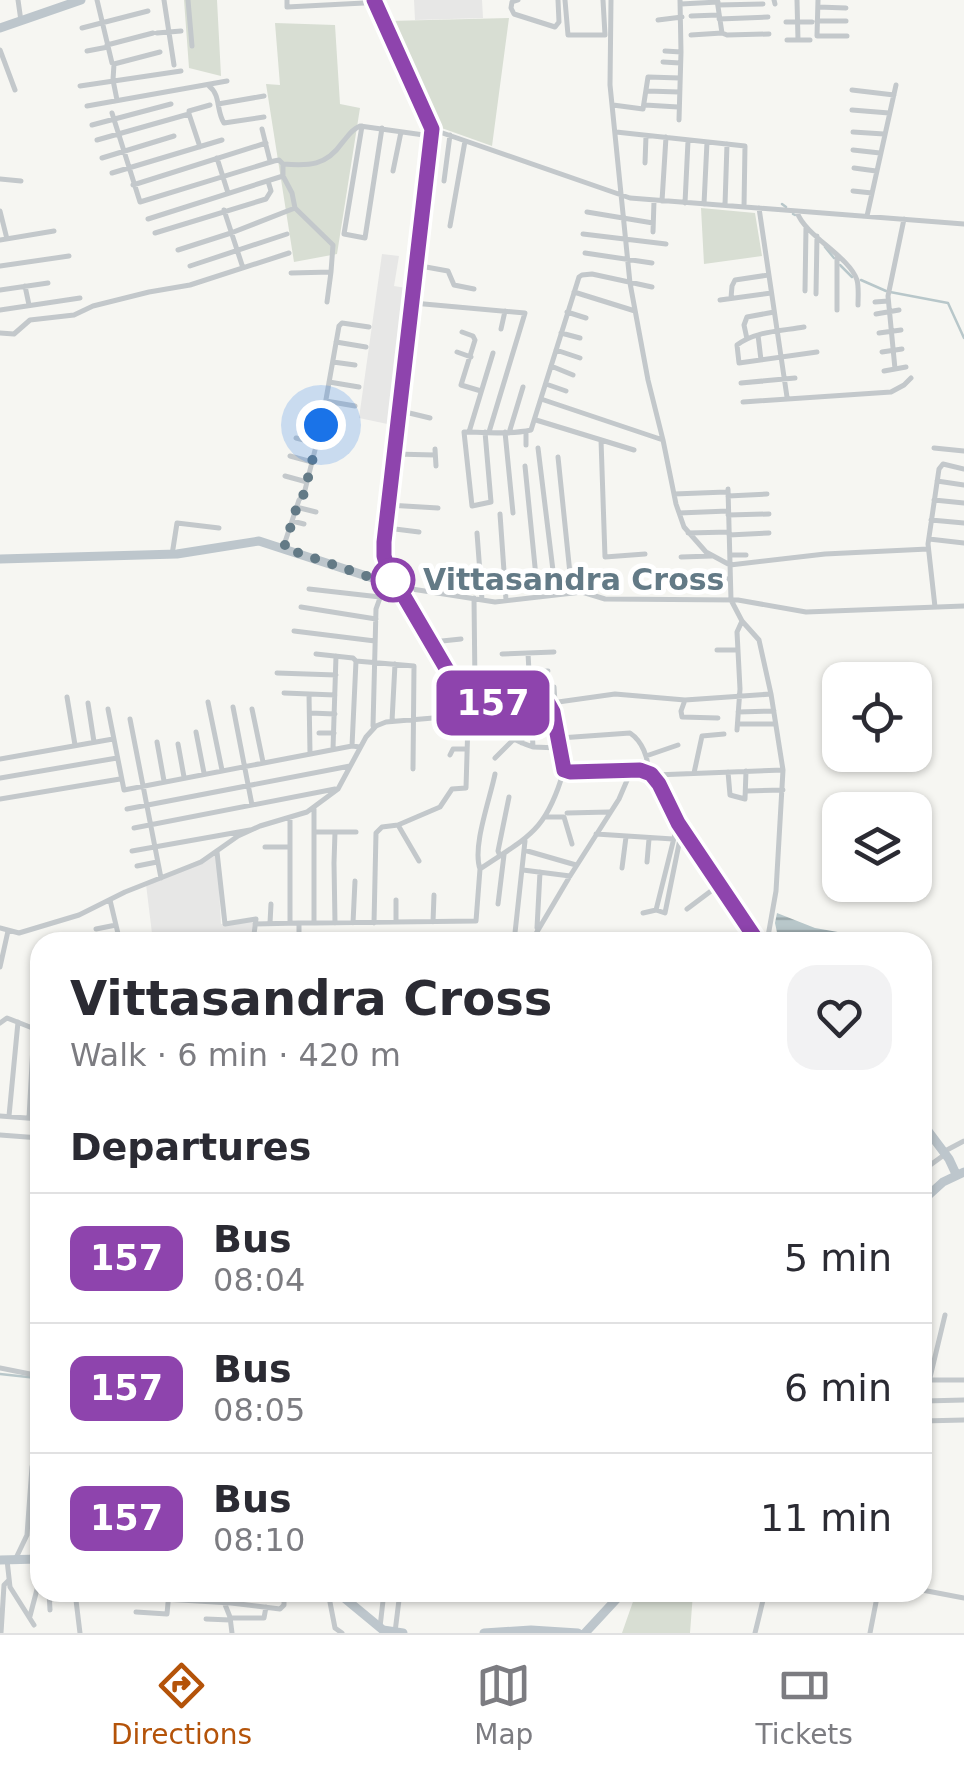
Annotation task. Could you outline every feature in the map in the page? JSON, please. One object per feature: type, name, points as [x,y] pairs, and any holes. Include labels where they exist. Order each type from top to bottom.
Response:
[{"type":"main road","points":[[0,28],[81,0]]},
{"type":"main road","points":[[369,1],[431,132],[386,527],[384,556],[391,584],[467,706],[551,703],[564,770],[632,770],[650,774],[659,784],[680,828],[751,932]]},
{"type":"main road","points":[[0,559],[172,554],[259,540],[391,584]]},
{"type":"main road","points":[[932,1135],[960,1173],[932,1191]]},
{"type":"main road","points":[[349,1602],[380,1627],[403,1633]]},
{"type":"main road","points":[[484,1633],[582,1633],[613,1602]]},
{"type":"street","points":[[18,0],[21,21]]},
{"type":"street","points":[[97,0],[114,64],[117,100]]},
{"type":"street","points":[[164,0],[174,65]]},
{"type":"street","points":[[188,0],[192,46]]},
{"type":"street","points":[[286,0],[287,7],[369,1]]},
{"type":"street","points":[[518,0],[512,2],[514,14],[555,27],[561,0]]},
{"type":"street","points":[[561,0],[568,35],[605,35],[603,0]]},
{"type":"street","points":[[611,0],[610,84],[630,283],[674,494],[688,533],[712,556],[730,565],[825,554],[928,549]]},
{"type":"street","points":[[797,0],[798,40]]},
{"type":"street","points":[[679,120],[681,2],[763,4]]},
{"type":"street","points":[[718,2],[722,32]]},
{"type":"street","points":[[846,8],[818,4],[815,22],[817,36],[846,36]]},
{"type":"street","points":[[82,28],[148,11]]},
{"type":"street","points":[[691,16],[768,18]]},
{"type":"street","points":[[658,20],[682,17]]},
{"type":"street","points":[[786,22],[846,22]]},
{"type":"street","points":[[87,51],[155,33],[182,31]]},
{"type":"street","points":[[691,34],[769,34]]},
{"type":"street","points":[[787,40],[810,40]]},
{"type":"street","points":[[0,50],[15,90]]},
{"type":"street","points":[[666,50],[681,52]]},
{"type":"street","points":[[114,64],[160,52]]},
{"type":"street","points":[[663,62],[681,63]]},
{"type":"street","points":[[80,86],[181,71]]},
{"type":"street","points":[[613,105],[644,108],[648,78],[680,78]]},
{"type":"street","points":[[87,106],[227,82]]},
{"type":"street","points":[[208,85],[215,90],[214,104],[224,123],[264,117]]},
{"type":"street","points":[[867,216],[896,85]]},
{"type":"street","points":[[852,90],[894,95]]},
{"type":"street","points":[[646,91],[679,92]]},
{"type":"street","points":[[200,147],[190,110],[264,96]]},
{"type":"street","points":[[92,124],[170,104]]},
{"type":"street","points":[[158,105],[163,122]]},
{"type":"street","points":[[644,105],[678,107]]},
{"type":"street","points":[[852,110],[889,114]]},
{"type":"street","points":[[97,140],[190,114]]},
{"type":"street","points":[[113,116],[140,202],[270,161],[309,166],[322,163],[351,131],[362,126],[450,135],[630,198],[964,224]]},
{"type":"street","points":[[362,126],[344,234],[365,238],[382,128]]},
{"type":"street","points":[[262,129],[270,161]]},
{"type":"street","points":[[394,171],[400,132]]},
{"type":"street","points":[[616,132],[745,146],[744,207]]},
{"type":"street","points":[[853,132],[884,134]]},
{"type":"street","points":[[444,181],[450,135]]},
{"type":"street","points":[[644,163],[646,135]]},
{"type":"street","points":[[102,158],[174,136]]},
{"type":"street","points":[[662,202],[666,137]]},
{"type":"street","points":[[112,173],[222,140]]},
{"type":"street","points":[[450,226],[465,140]]},
{"type":"street","points":[[685,203],[688,140]]},
{"type":"street","points":[[704,204],[708,142]]},
{"type":"street","points":[[133,184],[266,143]]},
{"type":"street","points":[[725,206],[727,144]]},
{"type":"street","points":[[191,150],[196,165]]},
{"type":"street","points":[[852,150],[880,154]]},
{"type":"street","points":[[216,158],[228,193]]},
{"type":"street","points":[[283,164],[283,176],[295,208],[333,245],[327,302]]},
{"type":"street","points":[[854,168],[876,171]]},
{"type":"street","points":[[148,218],[283,176]]},
{"type":"street","points":[[0,179],[21,180]]},
{"type":"street","points":[[155,233],[268,198],[268,181]]},
{"type":"street","points":[[853,190],[872,193]]},
{"type":"street","points":[[654,201],[654,232]]},
{"type":"street","points":[[178,250],[295,208]]},
{"type":"street","points":[[759,208],[787,397]]},
{"type":"street","points":[[224,210],[243,268]]},
{"type":"street","points":[[0,211],[4,240],[54,231]]},
{"type":"street","points":[[796,211],[800,222],[857,279],[858,305]]},
{"type":"street","points":[[587,212],[653,223]]},
{"type":"street","points":[[895,369],[888,301],[904,219]]},
{"type":"street","points":[[805,291],[806,227]]},
{"type":"street","points":[[190,266],[287,234]]},
{"type":"street","points":[[584,234],[666,244]]},
{"type":"street","points":[[816,294],[817,237]]},
{"type":"street","points":[[0,333],[14,334],[30,320],[74,315],[93,306],[190,285],[289,253]]},
{"type":"street","points":[[585,253],[652,263]]},
{"type":"street","points":[[0,266],[69,256]]},
{"type":"street","points":[[837,256],[837,310]]},
{"type":"street","points":[[415,265],[444,269],[454,285],[474,288]]},
{"type":"street","points":[[291,272],[330,272]]},
{"type":"street","points":[[410,302],[525,312],[487,432],[492,502],[472,506],[464,432],[487,432],[507,433],[530,430],[579,277],[586,274],[652,286]]},
{"type":"street","points":[[731,298],[735,280],[768,274]]},
{"type":"street","points":[[0,290],[48,283]]},
{"type":"street","points":[[25,286],[29,305]]},
{"type":"street","points":[[574,292],[635,311]]},
{"type":"street","points":[[720,300],[771,293]]},
{"type":"street","points":[[0,310],[80,298]]},
{"type":"street","points":[[875,302],[888,301]]},
{"type":"street","points":[[876,314],[899,310]]},
{"type":"street","points":[[501,330],[505,311]]},
{"type":"street","points":[[567,312],[586,318]]},
{"type":"street","points":[[747,339],[747,317],[774,312]]},
{"type":"street","points":[[284,548],[304,494],[342,323],[369,327]]},
{"type":"street","points":[[804,327],[747,339],[737,345],[739,363],[817,352]]},
{"type":"street","points":[[879,334],[901,330]]},
{"type":"street","points":[[462,332],[474,340],[461,386],[481,390]]},
{"type":"street","points":[[561,332],[580,338]]},
{"type":"street","points":[[758,335],[761,360]]},
{"type":"street","points":[[336,342],[366,348]]},
{"type":"street","points":[[882,352],[902,348]]},
{"type":"street","points":[[556,350],[580,358]]},
{"type":"street","points":[[458,352],[470,357]]},
{"type":"street","points":[[469,432],[492,353]]},
{"type":"street","points":[[333,362],[355,365]]},
{"type":"street","points":[[551,366],[573,375]]},
{"type":"street","points":[[884,371],[906,367]]},
{"type":"street","points":[[741,384],[794,378]]},
{"type":"street","points":[[743,402],[891,392],[911,378]]},
{"type":"street","points":[[329,382],[360,386]]},
{"type":"street","points":[[546,384],[566,391]]},
{"type":"street","points":[[513,512],[507,433],[523,387]]},
{"type":"street","points":[[541,399],[663,440]]},
{"type":"street","points":[[326,401],[355,406]]},
{"type":"street","points":[[398,410],[430,418]]},
{"type":"street","points":[[535,419],[634,450]]},
{"type":"street","points":[[304,420],[321,425]]},
{"type":"street","points":[[526,432],[526,445]]},
{"type":"street","points":[[296,438],[316,444]]},
{"type":"street","points":[[601,440],[605,557],[646,554]]},
{"type":"street","points":[[538,448],[556,595]]},
{"type":"street","points":[[934,448],[964,451]]},
{"type":"street","points":[[394,454],[435,452],[436,466]]},
{"type":"street","points":[[290,456],[312,462]]},
{"type":"street","points":[[558,457],[572,594]]},
{"type":"street","points":[[935,607],[928,549],[937,482],[941,465],[964,469]]},
{"type":"street","points":[[526,466],[538,597]]},
{"type":"street","points":[[284,476],[307,482]]},
{"type":"street","points":[[937,482],[964,485]]},
{"type":"street","points":[[728,492],[732,600],[742,621],[760,640],[783,770],[776,891],[769,932]]},
{"type":"street","points":[[674,494],[767,494]]},
{"type":"street","points":[[934,500],[964,504]]},
{"type":"street","points":[[388,505],[438,508]]},
{"type":"street","points":[[296,507],[316,512]]},
{"type":"street","points":[[679,512],[769,514]]},
{"type":"street","points":[[500,514],[506,600]]},
{"type":"street","points":[[931,520],[964,523]]},
{"type":"street","points":[[292,521],[304,524]]},
{"type":"street","points":[[172,554],[178,522],[219,528]]},
{"type":"street","points":[[386,527],[419,532]]},
{"type":"street","points":[[108,709],[124,790],[356,746],[372,729],[386,722],[447,716],[467,706],[475,686],[477,533]]},
{"type":"street","points":[[688,533],[769,533]]},
{"type":"street","points":[[929,539],[964,543]]},
{"type":"street","points":[[730,555],[746,555]]},
{"type":"street","points":[[681,557],[712,556]]},
{"type":"street","points":[[680,578],[730,579]]},
{"type":"street","points":[[372,729],[377,602],[391,584],[478,599],[582,592],[605,599],[732,600],[806,612],[964,606]]},
{"type":"street","points":[[308,589],[380,597]]},
{"type":"street","points":[[301,607],[376,619]]},
{"type":"street","points":[[742,621],[737,629],[738,727],[775,724]]},
{"type":"street","points":[[294,630],[309,636],[375,641]]},
{"type":"street","points":[[432,646],[461,638]]},
{"type":"street","points":[[717,650],[738,650]]},
{"type":"street","points":[[502,654],[554,652]]},
{"type":"street","points":[[522,743],[528,653]]},
{"type":"street","points":[[0,928],[19,933],[78,915],[201,862],[238,836],[314,808],[338,789],[356,746],[356,662],[354,658],[316,654]]},
{"type":"street","points":[[333,749],[336,656]]},
{"type":"street","points":[[356,662],[414,666],[413,770]]},
{"type":"street","points":[[392,721],[395,664]]},
{"type":"street","points":[[503,672],[548,671]]},
{"type":"street","points":[[278,673],[336,675]]},
{"type":"street","points":[[554,687],[551,703],[615,694],[686,700],[771,694]]},
{"type":"street","points":[[284,693],[335,695]]},
{"type":"street","points":[[308,694],[310,753]]},
{"type":"street","points":[[67,698],[75,745]]},
{"type":"street","points":[[686,700],[682,717],[718,718]]},
{"type":"street","points":[[88,702],[94,742]]},
{"type":"street","points":[[208,702],[222,770]]},
{"type":"street","points":[[526,702],[533,746]]},
{"type":"street","points":[[495,703],[497,722],[503,731],[513,740],[533,746],[630,733],[636,736],[646,756],[650,774],[783,770]]},
{"type":"street","points":[[374,922],[376,833],[382,827],[398,825],[440,807],[452,790],[466,788],[467,706]]},
{"type":"street","points":[[233,707],[252,806]]},
{"type":"street","points":[[252,709],[263,762]]},
{"type":"street","points":[[738,712],[774,711]]},
{"type":"street","points":[[310,713],[334,714]]},
{"type":"street","points":[[447,716],[447,734]]},
{"type":"street","points":[[130,720],[161,878]]},
{"type":"street","points":[[497,722],[511,722]]},
{"type":"street","points":[[196,732],[204,773]]},
{"type":"street","points":[[319,733],[334,734]]},
{"type":"street","points":[[694,773],[702,736],[724,734]]},
{"type":"street","points":[[0,758],[113,739]]},
{"type":"street","points":[[494,758],[513,740]]},
{"type":"street","points":[[157,742],[164,781]]},
{"type":"street","points":[[178,744],[184,777]]},
{"type":"street","points":[[646,756],[678,745]]},
{"type":"street","points":[[450,755],[453,749],[466,749]]},
{"type":"street","points":[[0,778],[117,758]]},
{"type":"street","points":[[127,809],[350,766]]},
{"type":"street","points":[[480,869],[525,841],[546,817],[564,770]]},
{"type":"street","points":[[537,932],[627,785],[632,770]]},
{"type":"street","points":[[728,772],[730,795],[746,799],[746,771]]},
{"type":"street","points":[[255,924],[476,920],[480,869],[477,862],[494,774]]},
{"type":"street","points":[[0,799],[121,778]]},
{"type":"street","points":[[134,828],[338,789]]},
{"type":"street","points":[[746,791],[783,790]]},
{"type":"street","points":[[498,904],[502,855],[498,851],[509,797]]},
{"type":"street","points":[[314,808],[314,923]]},
{"type":"street","points":[[567,814],[609,812]]},
{"type":"street","points":[[546,817],[564,817],[572,844]]},
{"type":"street","points":[[290,818],[290,922]]},
{"type":"street","points":[[398,825],[419,861]]},
{"type":"street","points":[[656,910],[673,839],[680,828]]},
{"type":"street","points":[[643,913],[664,913],[680,828]]},
{"type":"street","points":[[132,851],[253,830]]},
{"type":"street","points":[[314,832],[356,832]]},
{"type":"street","points":[[335,923],[336,832]]},
{"type":"street","points":[[595,834],[673,839]]},
{"type":"street","points":[[622,868],[626,837]]},
{"type":"street","points":[[647,862],[649,839]]},
{"type":"street","points":[[515,932],[525,841]]},
{"type":"street","points":[[265,847],[290,846]]},
{"type":"street","points":[[524,850],[576,865]]},
{"type":"street","points":[[216,852],[224,924],[256,920],[254,932]]},
{"type":"street","points":[[137,866],[157,862]]},
{"type":"street","points":[[522,870],[570,876]]},
{"type":"street","points":[[537,932],[540,872]]},
{"type":"street","points":[[352,923],[355,880]]},
{"type":"street","points":[[687,908],[719,885]]},
{"type":"street","points":[[434,895],[434,922]]},
{"type":"street","points":[[110,900],[118,932]]},
{"type":"street","points":[[396,900],[396,922]]},
{"type":"street","points":[[270,923],[271,904]]},
{"type":"street","points":[[299,923],[299,932]]},
{"type":"street","points":[[96,929],[116,925]]},
{"type":"street","points":[[0,967],[8,930]]},
{"type":"street","points":[[0,1024],[6,1018],[30,1026]]},
{"type":"street","points":[[8,1116],[18,1022]]},
{"type":"street","points":[[0,1116],[29,1118],[30,1107]]},
{"type":"street","points":[[0,1135],[30,1137]]},
{"type":"street","points":[[932,1163],[964,1141]]},
{"type":"street","points":[[932,1368],[945,1315]]},
{"type":"street","points":[[0,1368],[30,1374]]},
{"type":"street","points":[[932,1380],[964,1380]]},
{"type":"street","points":[[932,1401],[964,1400]]},
{"type":"street","points":[[932,1421],[964,1420]]},
{"type":"street","points":[[0,1633],[8,1560],[27,1535],[30,1519]]},
{"type":"street","points":[[4,1583],[34,1625]]},
{"type":"street","points":[[932,1592],[964,1598]]},
{"type":"street","points":[[30,1616],[33,1602]]},
{"type":"street","points":[[50,1602],[50,1610]]},
{"type":"street","points":[[77,1602],[80,1633]]},
{"type":"street","points":[[136,1612],[165,1615],[168,1602]]},
{"type":"street","points":[[217,1602],[283,1608],[283,1602]]},
{"type":"street","points":[[330,1602],[335,1628],[342,1633]]},
{"type":"street","points":[[380,1627],[384,1602]]},
{"type":"street","points":[[395,1632],[399,1602]]},
{"type":"street","points":[[756,1633],[763,1602]]},
{"type":"street","points":[[870,1633],[876,1602]]},
{"type":"street","points":[[225,1603],[232,1633]]},
{"type":"street","points":[[206,1618],[264,1618],[266,1607]]},
{"type":"shaded area","points":[[184,0],[217,0],[221,76],[189,68]]},
{"type":"shaded area","points":[[414,0],[482,0],[483,18],[415,20]]},
{"type":"shaded area","points":[[509,18],[492,146],[436,126],[389,21]]},
{"type":"shaded area","points":[[275,23],[335,25],[340,104],[360,108],[337,254],[294,262],[266,84],[280,85]]},
{"type":"shaded area","points":[[701,208],[755,213],[762,256],[704,264]]},
{"type":"shaded area","points":[[382,254],[399,256],[394,286],[412,289],[397,426],[359,418]]},
{"type":"shaded area","points":[[217,852],[221,924],[256,919],[254,932],[152,932],[146,884]]},
{"type":"shaded area","points":[[777,913],[838,932],[777,932]]},
{"type":"shaded area","points":[[633,1602],[692,1602],[690,1633],[622,1633]]},
{"type":"waterway","points":[[782,204],[786,207]]},
{"type":"waterway","points":[[825,247],[834,258]]},
{"type":"waterway","points":[[840,265],[852,277]]},
{"type":"waterway","points":[[861,280],[886,291]]},
{"type":"waterway","points":[[890,292],[948,303],[964,338]]},
{"type":"waterway","points":[[0,1374],[30,1377]]},
{"type":"bus line","name":"157","points":[[374,0],[432,129],[384,542],[388,569],[467,704],[548,703],[564,770],[640,770],[651,774],[678,823],[751,932]]},
{"type":"place","name":"Vittasandra Cross","points":[[393,580]]},
{"type":"route","points":[[321,425],[304,494],[284,548],[396,586],[393,580]]}]
